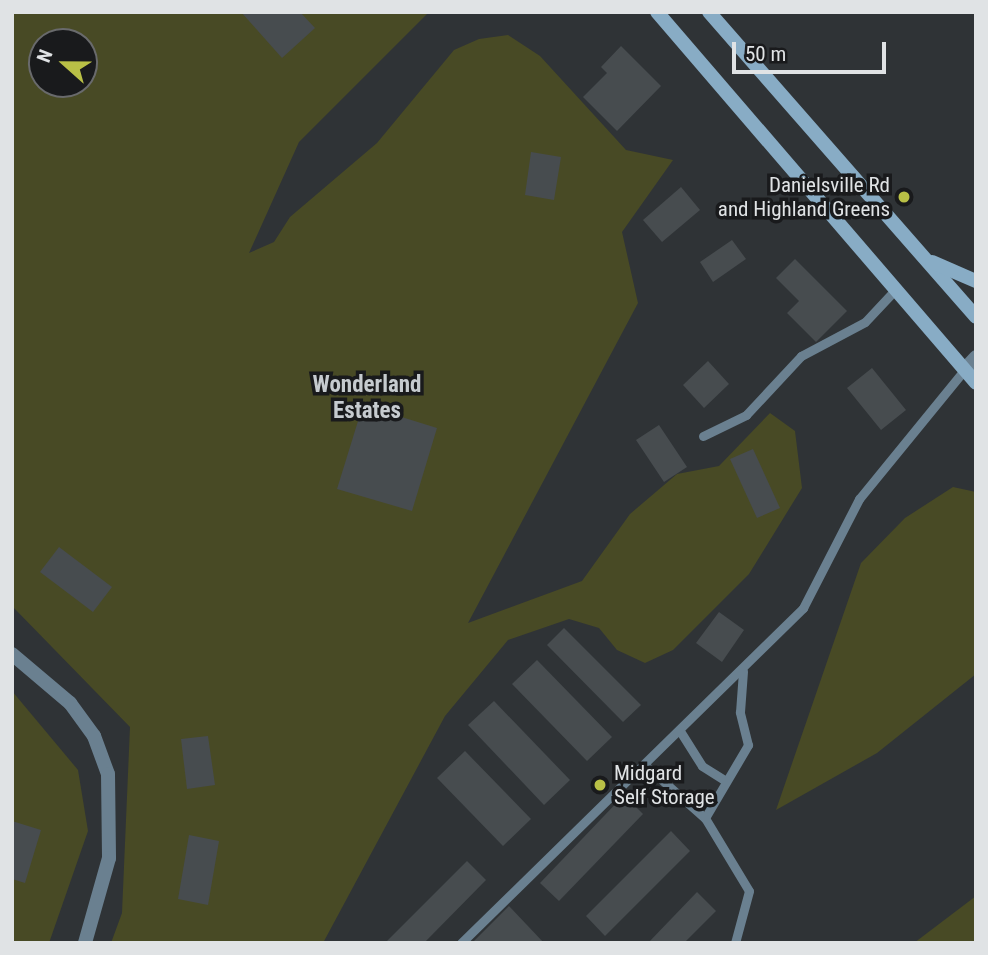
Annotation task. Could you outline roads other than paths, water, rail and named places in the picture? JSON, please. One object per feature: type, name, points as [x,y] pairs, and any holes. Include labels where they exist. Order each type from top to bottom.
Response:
[{"type":"main road","points":[[657,12],[976,383]]},
{"type":"main road","points":[[709,12],[976,317]]},
{"type":"main road","points":[[925,258],[976,281]]},
{"type":"street","points":[[965,369],[976,357]]},
{"type":"street","points":[[12,654],[70,703],[94,736],[108,775],[109,858],[85,943]]},
{"type":"lane","points":[[703,436],[746,415],[802,356],[865,322],[896,289]]},
{"type":"lane","points":[[461,943],[743,671],[803,608],[859,499],[965,369]]},
{"type":"lane","points":[[705,818],[748,745],[740,712],[743,671]]},
{"type":"lane","points":[[680,731],[702,766],[726,780]]},
{"type":"lane","points":[[645,765],[705,818],[749,891],[735,943]]},
{"type":"place","name":"Danielsville Rd and Highland Greens","points":[[904,197]]},
{"type":"place","name":"Midgard Self Storage","points":[[600,785]]},
{"type":"district","name":"Wonderland Estates","points":[[367,398]]}]
